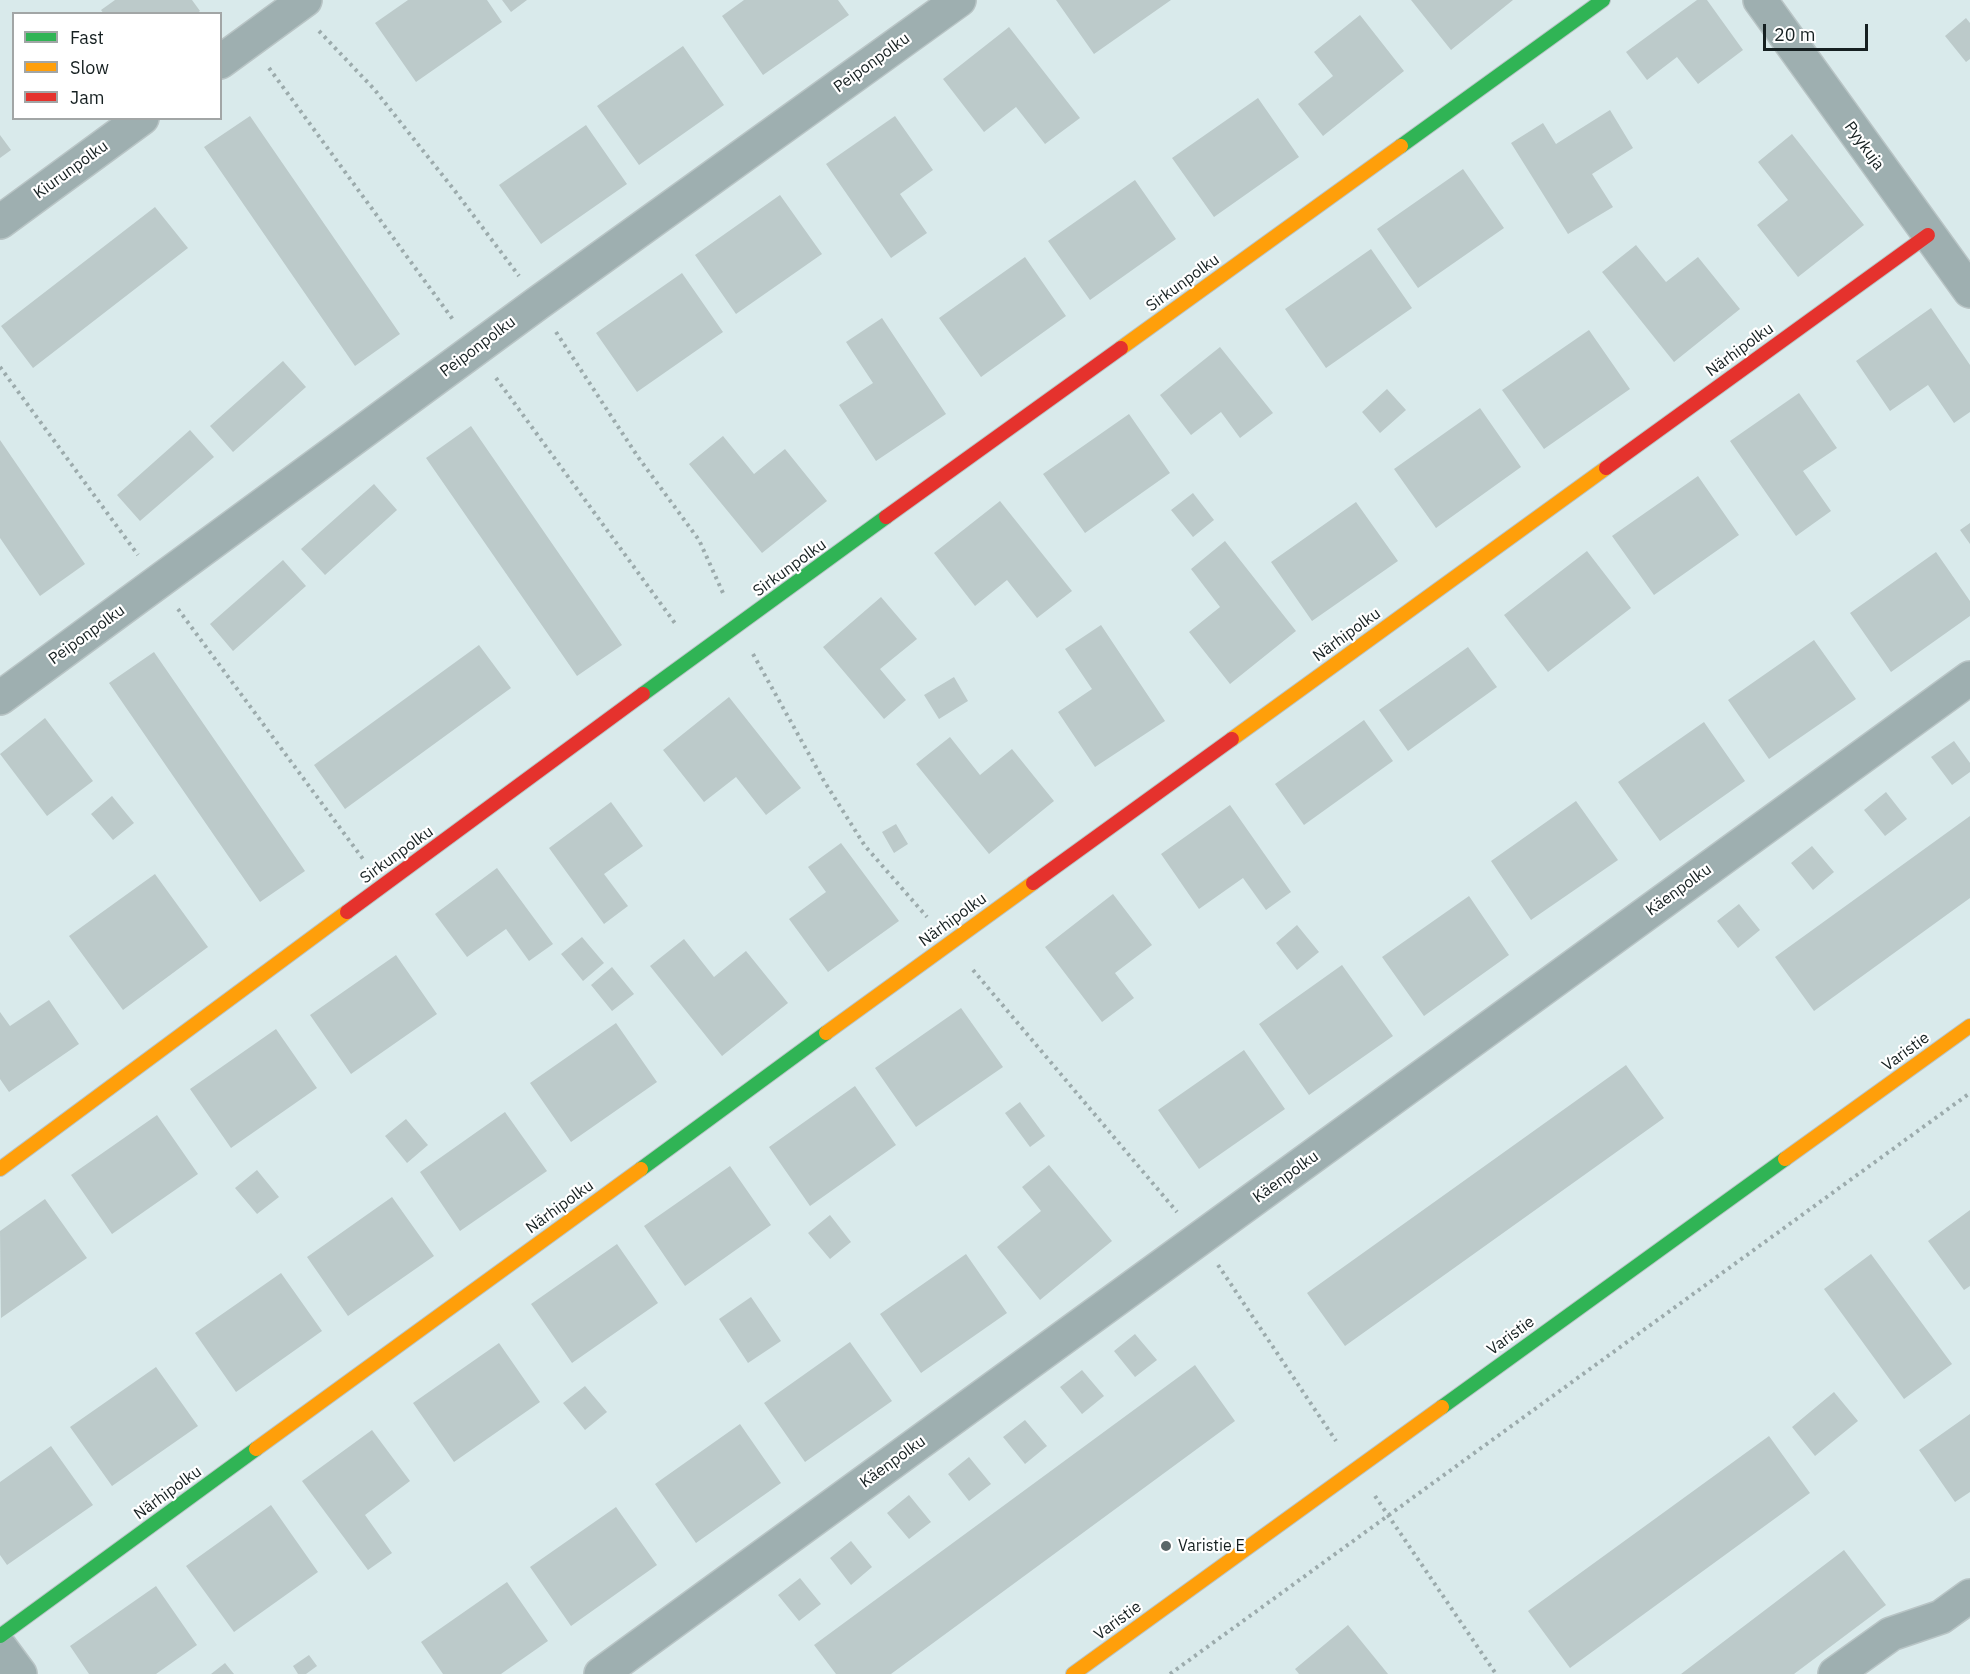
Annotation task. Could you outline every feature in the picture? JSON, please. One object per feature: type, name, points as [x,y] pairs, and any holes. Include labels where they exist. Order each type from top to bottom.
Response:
[{"type":"street","name":"Peiponpolku","points":[[0,698],[538,303],[959,0]]},
{"type":"street","name":"Sirkunpolku","points":[[0,1169],[688,661],[1603,0]]},
{"type":"street","name":"Pyykuja","points":[[1760,0],[1970,291]]},
{"type":"street","points":[[222,61],[301,3]]},
{"type":"street","name":"Kiurunpolku","points":[[0,222],[139,120]]},
{"type":"street","name":"Närhipolku","points":[[0,1636],[950,943],[1928,235]]},
{"type":"street","name":"Käenpolku","points":[[602,1674],[1970,678]]},
{"type":"street","name":"Varistie","points":[[1073,1674],[1970,1026]]},
{"type":"street","points":[[1835,1674],[1891,1634],[1941,1617],[1970,1596]]},
{"type":"street","points":[[0,1647],[20,1674]]},
{"type":"path","points":[[301,3],[374,89],[455,191],[538,303],[565,348],[638,457],[699,540],[737,627],[824,781],[865,846],[1201,1239],[1496,1674]]},
{"type":"path","points":[[0,367],[383,886]]},
{"type":"path","points":[[1170,1674],[1970,1093]]},
{"type":"building","points":[[115,0],[192,0],[200,11],[102,12],[101,10]]},
{"type":"building","points":[[408,0],[487,0],[502,22],[416,82],[375,23]]},
{"type":"building","points":[[502,0],[527,0],[511,12]]},
{"type":"building","points":[[744,0],[838,0],[849,15],[763,75],[722,16]]},
{"type":"building","points":[[1056,0],[1171,0],[1094,54]]},
{"type":"building","points":[[1411,0],[1513,0],[1451,50]]},
{"type":"building","points":[[1697,0],[1707,0],[1743,50],[1698,84],[1677,57],[1647,80],[1626,52]]},
{"type":"building","points":[[1360,15],[1404,71],[1323,136],[1298,104],[1333,76],[1314,52]]},
{"type":"building","points":[[1966,18],[1970,23],[1970,59],[1966,62],[1945,36]]},
{"type":"building","points":[[1009,27],[1080,118],[1045,144],[1016,107],[984,132],[943,79]]},
{"type":"building","points":[[683,46],[724,105],[639,165],[597,106]]},
{"type":"building","points":[[1258,98],[1299,157],[1214,217],[1172,158]]},
{"type":"building","points":[[1610,110],[1633,148],[1592,174],[1613,207],[1568,234],[1511,143],[1543,123],[1556,144]]},
{"type":"building","points":[[250,116],[400,334],[355,366],[204,147]]},
{"type":"building","points":[[895,116],[933,170],[900,194],[927,233],[891,258],[826,164]]},
{"type":"building","points":[[586,125],[627,184],[541,244],[499,185]]},
{"type":"building","points":[[1792,134],[1864,225],[1798,277],[1757,225],[1788,200],[1758,162]]},
{"type":"building","points":[[0,135],[11,150],[0,158]]},
{"type":"building","points":[[1463,169],[1504,228],[1418,288],[1377,229]]},
{"type":"building","points":[[1135,180],[1176,239],[1090,300],[1048,241]]},
{"type":"building","points":[[780,195],[822,254],[736,314],[695,255]]},
{"type":"building","points":[[155,207],[188,248],[33,368],[1,326]]},
{"type":"building","points":[[1636,245],[1666,282],[1698,257],[1740,309],[1674,362],[1602,272]]},
{"type":"building","points":[[1371,249],[1412,308],[1326,368],[1285,309]]},
{"type":"building","points":[[1025,257],[1066,316],[981,377],[939,318]]},
{"type":"building","points":[[682,273],[723,332],[637,392],[596,333]]},
{"type":"building","points":[[1931,308],[1970,365],[1970,412],[1954,423],[1928,385],[1890,411],[1856,361]]},
{"type":"building","points":[[882,318],[946,414],[876,461],[839,405],[873,383],[846,342]]},
{"type":"building","points":[[1589,330],[1630,389],[1544,449],[1502,390]]},
{"type":"building","points":[[1220,347],[1273,413],[1240,438],[1221,412],[1191,435],[1160,395]]},
{"type":"building","points":[[283,361],[306,387],[233,452],[210,426]]},
{"type":"building","points":[[1387,389],[1406,410],[1380,433],[1362,412]]},
{"type":"building","points":[[1799,393],[1837,448],[1803,471],[1831,511],[1796,536],[1730,441]]},
{"type":"building","points":[[1480,408],[1521,467],[1436,528],[1394,469]]},
{"type":"building","points":[[1129,414],[1170,473],[1085,533],[1043,474]]},
{"type":"building","points":[[471,426],[622,645],[577,676],[426,458]]},
{"type":"building","points":[[190,430],[214,457],[140,521],[117,495]]},
{"type":"building","points":[[723,436],[754,474],[785,449],[827,501],[762,553],[689,464]]},
{"type":"building","points":[[0,440],[85,564],[40,596],[0,538]]},
{"type":"building","points":[[1698,476],[1739,535],[1654,595],[1612,536]]},
{"type":"building","points":[[374,484],[397,510],[325,575],[301,549]]},
{"type":"building","points":[[1193,493],[1214,520],[1193,537],[1171,510]]},
{"type":"building","points":[[1000,501],[1072,591],[1037,618],[1007,580],[975,606],[934,553]]},
{"type":"building","points":[[1356,502],[1398,561],[1312,621],[1271,562]]},
{"type":"building","points":[[1970,523],[1970,544],[1960,530]]},
{"type":"building","points":[[1225,541],[1296,631],[1230,684],[1189,632],[1220,607],[1191,569]]},
{"type":"building","points":[[1587,551],[1631,608],[1548,672],[1504,615]]},
{"type":"building","points":[[1936,552],[1970,601],[1970,616],[1891,672],[1850,613]]},
{"type":"building","points":[[283,560],[306,586],[233,651],[210,624]]},
{"type":"building","points":[[881,597],[917,639],[880,669],[906,700],[884,719],[823,647]]},
{"type":"building","points":[[1101,625],[1165,721],[1095,767],[1058,712],[1092,689],[1065,649]]},
{"type":"building","points":[[1814,640],[1856,699],[1769,759],[1728,700]]},
{"type":"building","points":[[479,645],[511,688],[345,809],[314,765]]},
{"type":"building","points":[[1468,647],[1497,687],[1408,751],[1379,710]]},
{"type":"building","points":[[154,652],[305,871],[260,902],[109,683]]},
{"type":"building","points":[[954,677],[968,701],[939,719],[924,695]]},
{"type":"building","points":[[729,697],[801,788],[766,815],[736,777],[704,802],[663,750]]},
{"type":"building","points":[[45,718],[93,781],[47,816],[0,754]]},
{"type":"building","points":[[1364,720],[1393,761],[1304,825],[1275,784]]},
{"type":"building","points":[[1704,722],[1745,781],[1660,841],[1618,782]]},
{"type":"building","points":[[950,737],[980,775],[1012,749],[1054,801],[989,854],[916,764]]},
{"type":"building","points":[[1954,741],[1970,763],[1970,772],[1952,785],[1931,757]]},
{"type":"building","points":[[1886,792],[1907,819],[1885,836],[1864,810]]},
{"type":"building","points":[[112,796],[134,823],[113,840],[91,814]]},
{"type":"building","points":[[1576,801],[1618,860],[1531,920],[1491,861]]},
{"type":"building","points":[[611,802],[643,846],[604,874],[628,906],[604,924],[549,848]]},
{"type":"building","points":[[1230,805],[1291,892],[1266,910],[1243,878],[1199,909],[1161,854]]},
{"type":"building","points":[[1970,816],[1970,898],[1814,1011],[1775,957]]},
{"type":"building","points":[[896,824],[908,844],[894,853],[882,832]]},
{"type":"building","points":[[841,843],[899,921],[828,972],[789,919],[826,892],[808,867]]},
{"type":"building","points":[[1812,846],[1834,872],[1813,890],[1791,863]]},
{"type":"building","points":[[497,868],[553,944],[529,961],[506,929],[467,957],[435,914]]},
{"type":"building","points":[[155,874],[208,947],[123,1010],[69,936]]},
{"type":"building","points":[[1113,894],[1152,945],[1115,973],[1134,998],[1102,1022],[1045,947]]},
{"type":"building","points":[[1469,896],[1509,955],[1424,1016],[1382,957]]},
{"type":"building","points":[[1739,904],[1760,930],[1738,948],[1717,921]]},
{"type":"building","points":[[1297,925],[1319,952],[1297,970],[1276,943]]},
{"type":"building","points":[[582,937],[604,963],[583,981],[561,954]]},
{"type":"building","points":[[684,939],[714,977],[746,951],[788,1003],[722,1056],[650,966]]},
{"type":"building","points":[[396,955],[437,1014],[351,1074],[310,1015]]},
{"type":"building","points":[[1342,965],[1393,1036],[1309,1095],[1259,1024]]},
{"type":"building","points":[[612,967],[634,994],[612,1011],[591,985]]},
{"type":"building","points":[[49,1000],[79,1044],[9,1092],[0,1079],[0,1012],[10,1026]]},
{"type":"building","points":[[961,1008],[1003,1067],[916,1127],[875,1068]]},
{"type":"building","points":[[616,1023],[657,1082],[571,1142],[530,1083]]},
{"type":"building","points":[[276,1029],[317,1088],[231,1148],[190,1089]]},
{"type":"building","points":[[1244,1050],[1285,1109],[1199,1169],[1158,1110]]},
{"type":"building","points":[[1626,1065],[1664,1118],[1345,1346],[1307,1293]]},
{"type":"building","points":[[855,1086],[896,1145],[810,1206],[769,1147]]},
{"type":"building","points":[[1020,1102],[1045,1136],[1030,1147],[1005,1113]]},
{"type":"building","points":[[505,1112],[547,1171],[460,1231],[420,1172]]},
{"type":"building","points":[[157,1115],[198,1174],[112,1234],[71,1175]]},
{"type":"building","points":[[406,1119],[428,1145],[407,1163],[385,1136]]},
{"type":"building","points":[[1049,1165],[1112,1241],[1040,1300],[997,1247],[1041,1211],[1022,1187]]},
{"type":"building","points":[[730,1166],[771,1225],[685,1286],[644,1226]]},
{"type":"building","points":[[257,1170],[279,1197],[257,1214],[235,1188]]},
{"type":"building","points":[[392,1197],[434,1256],[348,1316],[307,1257]]},
{"type":"building","points":[[45,1199],[87,1258],[1,1318],[0,1231]]},
{"type":"building","points":[[1970,1210],[1970,1286],[1964,1290],[1928,1241]]},
{"type":"building","points":[[830,1215],[851,1242],[830,1259],[808,1233]]},
{"type":"building","points":[[617,1244],[658,1303],[572,1363],[531,1304]]},
{"type":"building","points":[[966,1254],[1007,1313],[921,1373],[880,1314]]},
{"type":"building","points":[[1871,1254],[1952,1364],[1904,1399],[1824,1289]]},
{"type":"building","points":[[281,1273],[322,1331],[236,1392],[195,1333]]},
{"type":"building","points":[[751,1297],[781,1341],[748,1363],[719,1319]]},
{"type":"building","points":[[1135,1334],[1157,1360],[1135,1377],[1114,1351]]},
{"type":"building","points":[[850,1342],[892,1401],[805,1462],[764,1403]]},
{"type":"building","points":[[499,1343],[540,1402],[454,1462],[413,1403]]},
{"type":"building","points":[[1195,1365],[1235,1421],[891,1674],[836,1674],[814,1645]]},
{"type":"building","points":[[156,1367],[198,1426],[112,1486],[70,1427]]},
{"type":"building","points":[[1082,1370],[1104,1396],[1082,1414],[1060,1387]]},
{"type":"building","points":[[585,1386],[607,1412],[585,1430],[563,1403]]},
{"type":"building","points":[[1834,1392],[1858,1421],[1815,1456],[1792,1427]]},
{"type":"building","points":[[1970,1414],[1970,1492],[1955,1502],[1919,1450]]},
{"type":"building","points":[[1025,1420],[1047,1446],[1025,1464],[1003,1437]]},
{"type":"building","points":[[740,1424],[781,1483],[696,1543],[655,1484]]},
{"type":"building","points":[[372,1430],[410,1481],[365,1515],[392,1553],[368,1570],[302,1481]]},
{"type":"building","points":[[1769,1436],[1810,1493],[1570,1668],[1528,1611]]},
{"type":"building","points":[[51,1446],[93,1505],[7,1565],[0,1555],[0,1482]]},
{"type":"building","points":[[969,1457],[991,1484],[969,1501],[948,1474]]},
{"type":"building","points":[[909,1495],[931,1522],[909,1539],[887,1513]]},
{"type":"building","points":[[271,1505],[318,1572],[234,1632],[186,1566]]},
{"type":"building","points":[[616,1507],[657,1565],[571,1626],[530,1567]]},
{"type":"building","points":[[851,1541],[872,1567],[851,1585],[830,1558]]},
{"type":"building","points":[[1844,1550],[1886,1605],[1794,1674],[1681,1674]]},
{"type":"building","points":[[800,1578],[821,1604],[799,1621],[778,1595]]},
{"type":"building","points":[[507,1582],[548,1641],[501,1674],[443,1674],[421,1642]]},
{"type":"building","points":[[156,1586],[197,1645],[156,1674],[89,1674],[70,1646]]},
{"type":"building","points":[[1348,1625],[1388,1674],[1299,1674],[1295,1669]]},
{"type":"building","points":[[309,1655],[317,1666],[306,1674],[298,1674],[293,1666]]},
{"type":"building","points":[[225,1663],[234,1674],[211,1674]]},
{"type":"traffic: fast","points":[[1401,146],[1603,0]]},
{"type":"traffic: fast","points":[[643,694],[886,517]]},
{"type":"traffic: fast","points":[[641,1169],[826,1033]]},
{"type":"traffic: fast","points":[[1442,1407],[1785,1159]]},
{"type":"traffic: fast","points":[[0,1636],[256,1449]]},
{"type":"traffic: slow","points":[[1121,348],[1401,146]]},
{"type":"traffic: slow","points":[[1232,739],[1606,468]]},
{"type":"traffic: slow","points":[[826,1033],[1033,883]]},
{"type":"traffic: slow","points":[[0,1169],[347,912]]},
{"type":"traffic: slow","points":[[1785,1159],[1970,1026]]},
{"type":"traffic: slow","points":[[256,1449],[641,1169]]},
{"type":"traffic: slow","points":[[1073,1674],[1442,1407]]},
{"type":"traffic: jam","points":[[1606,468],[1928,235]]},
{"type":"traffic: jam","points":[[886,517],[1121,348]]},
{"type":"traffic: jam","points":[[347,912],[643,694]]},
{"type":"traffic: jam","points":[[1033,883],[1232,739]]},
{"type":"place","name":"Varistie E","points":[[1166,1546]]}]
